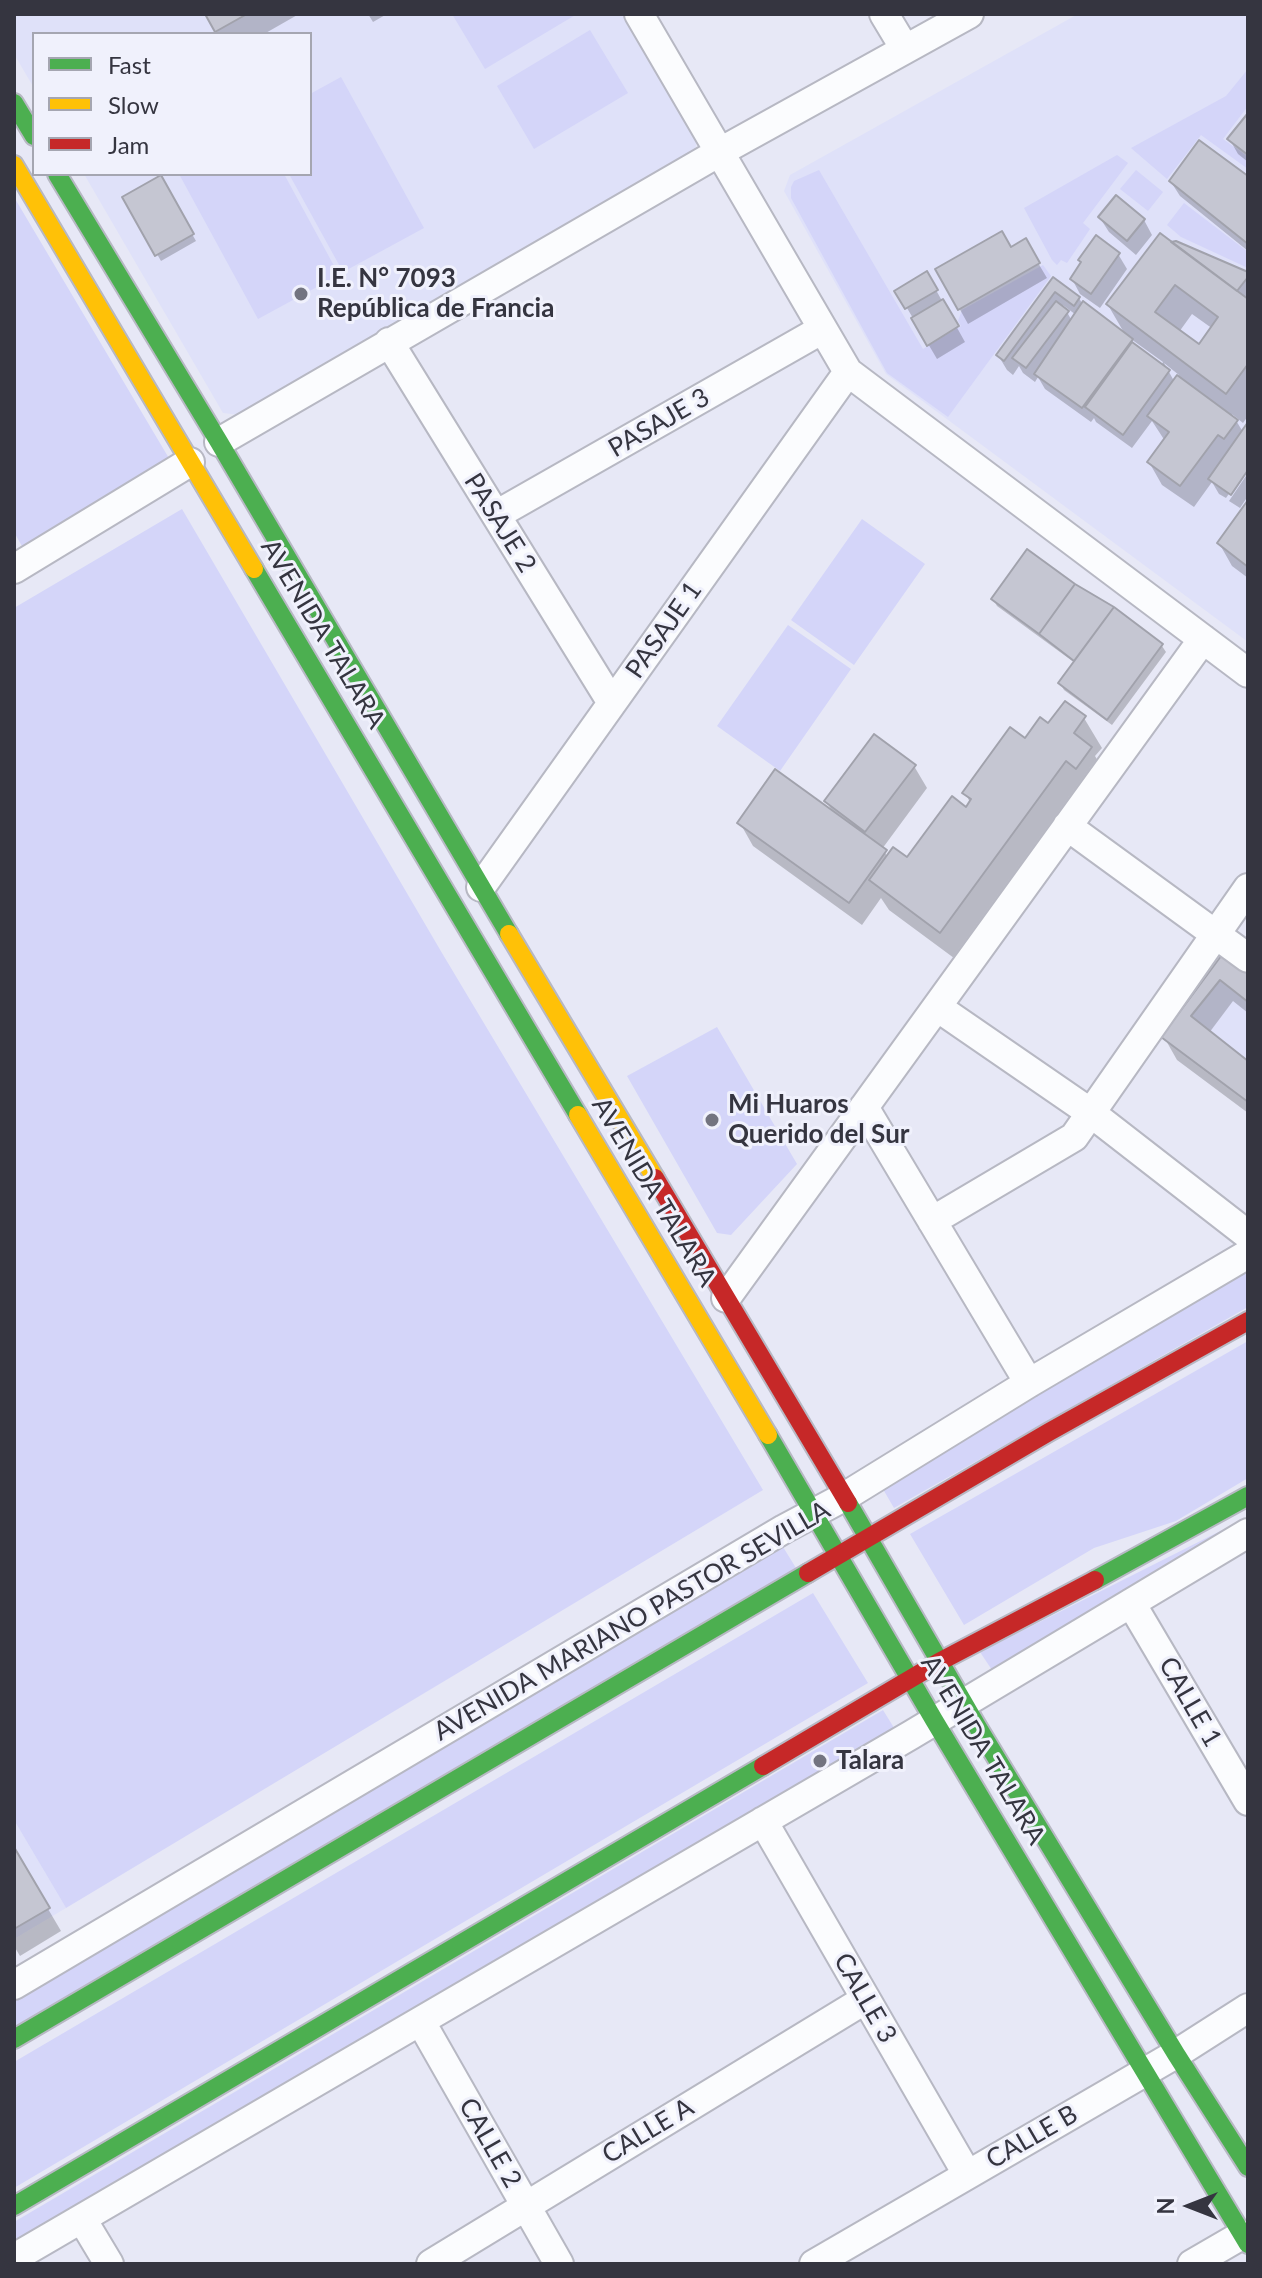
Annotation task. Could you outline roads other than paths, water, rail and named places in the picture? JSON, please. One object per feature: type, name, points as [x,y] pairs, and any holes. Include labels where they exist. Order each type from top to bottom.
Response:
[{"type":"street","points":[[639,14],[848,372],[1248,673]]},
{"type":"street","points":[[884,14],[905,49]]},
{"type":"street","points":[[219,442],[718,153],[969,14]]},
{"type":"street","points":[[14,103],[32,133]]},
{"type":"street","name":"AVENIDA TALARA","points":[[14,165],[1245,2240]]},
{"type":"street","name":"AVENIDA TALARA","points":[[58,176],[869,1538],[939,1662],[1176,2054],[1248,2167]]},
{"type":"street","name":"PASAJE 3","points":[[496,515],[821,330]]},
{"type":"street","name":"PASAJE 2","points":[[389,342],[612,703]]},
{"type":"street","name":"PASAJE 1","points":[[481,887],[848,372]]},
{"type":"street","points":[[16,564],[190,462]]},
{"type":"street","points":[[726,1298],[1203,639]]},
{"type":"street","points":[[1067,826],[1248,958]]},
{"type":"street","points":[[932,1221],[1074,1137],[1248,888]]},
{"type":"street","points":[[937,1007],[1091,1113],[1248,1235]]},
{"type":"street","points":[[864,1107],[1029,1383]]},
{"type":"street","name":"AVENIDA MARIANO PASTOR SEVILLA","points":[[14,1985],[757,1545],[844,1497],[1248,1254]]},
{"type":"street","name":"AVENIDA MARIANO PASTOR SEVILLA","points":[[14,2039],[1049,1432],[1248,1321]]},
{"type":"street","points":[[14,2206],[939,1662],[1248,1496]]},
{"type":"street","points":[[14,2258],[421,2022],[1248,1533]]},
{"type":"street","name":"CALLE 1","points":[[1131,1603],[1245,1788]]},
{"type":"street","name":"CALLE 3","points":[[763,1821],[967,2174]]},
{"type":"street","name":"CALLE A","points":[[431,2264],[866,1999]]},
{"type":"street","name":"CALLE B","points":[[814,2264],[1176,2054],[1248,2008]]},
{"type":"street","name":"CALLE 2","points":[[421,2022],[559,2264]]},
{"type":"street","points":[[82,2219],[109,2264]]},
{"type":"street","points":[[1192,2264],[1245,2240]]},
{"type":"place","name":"I.E. N° 7093 República de Francia","points":[[301,294]]},
{"type":"place","name":"Mi Huaros Querido del Sur","points":[[712,1120]]},
{"type":"place","name":"Talara","points":[[820,1761]]}]
